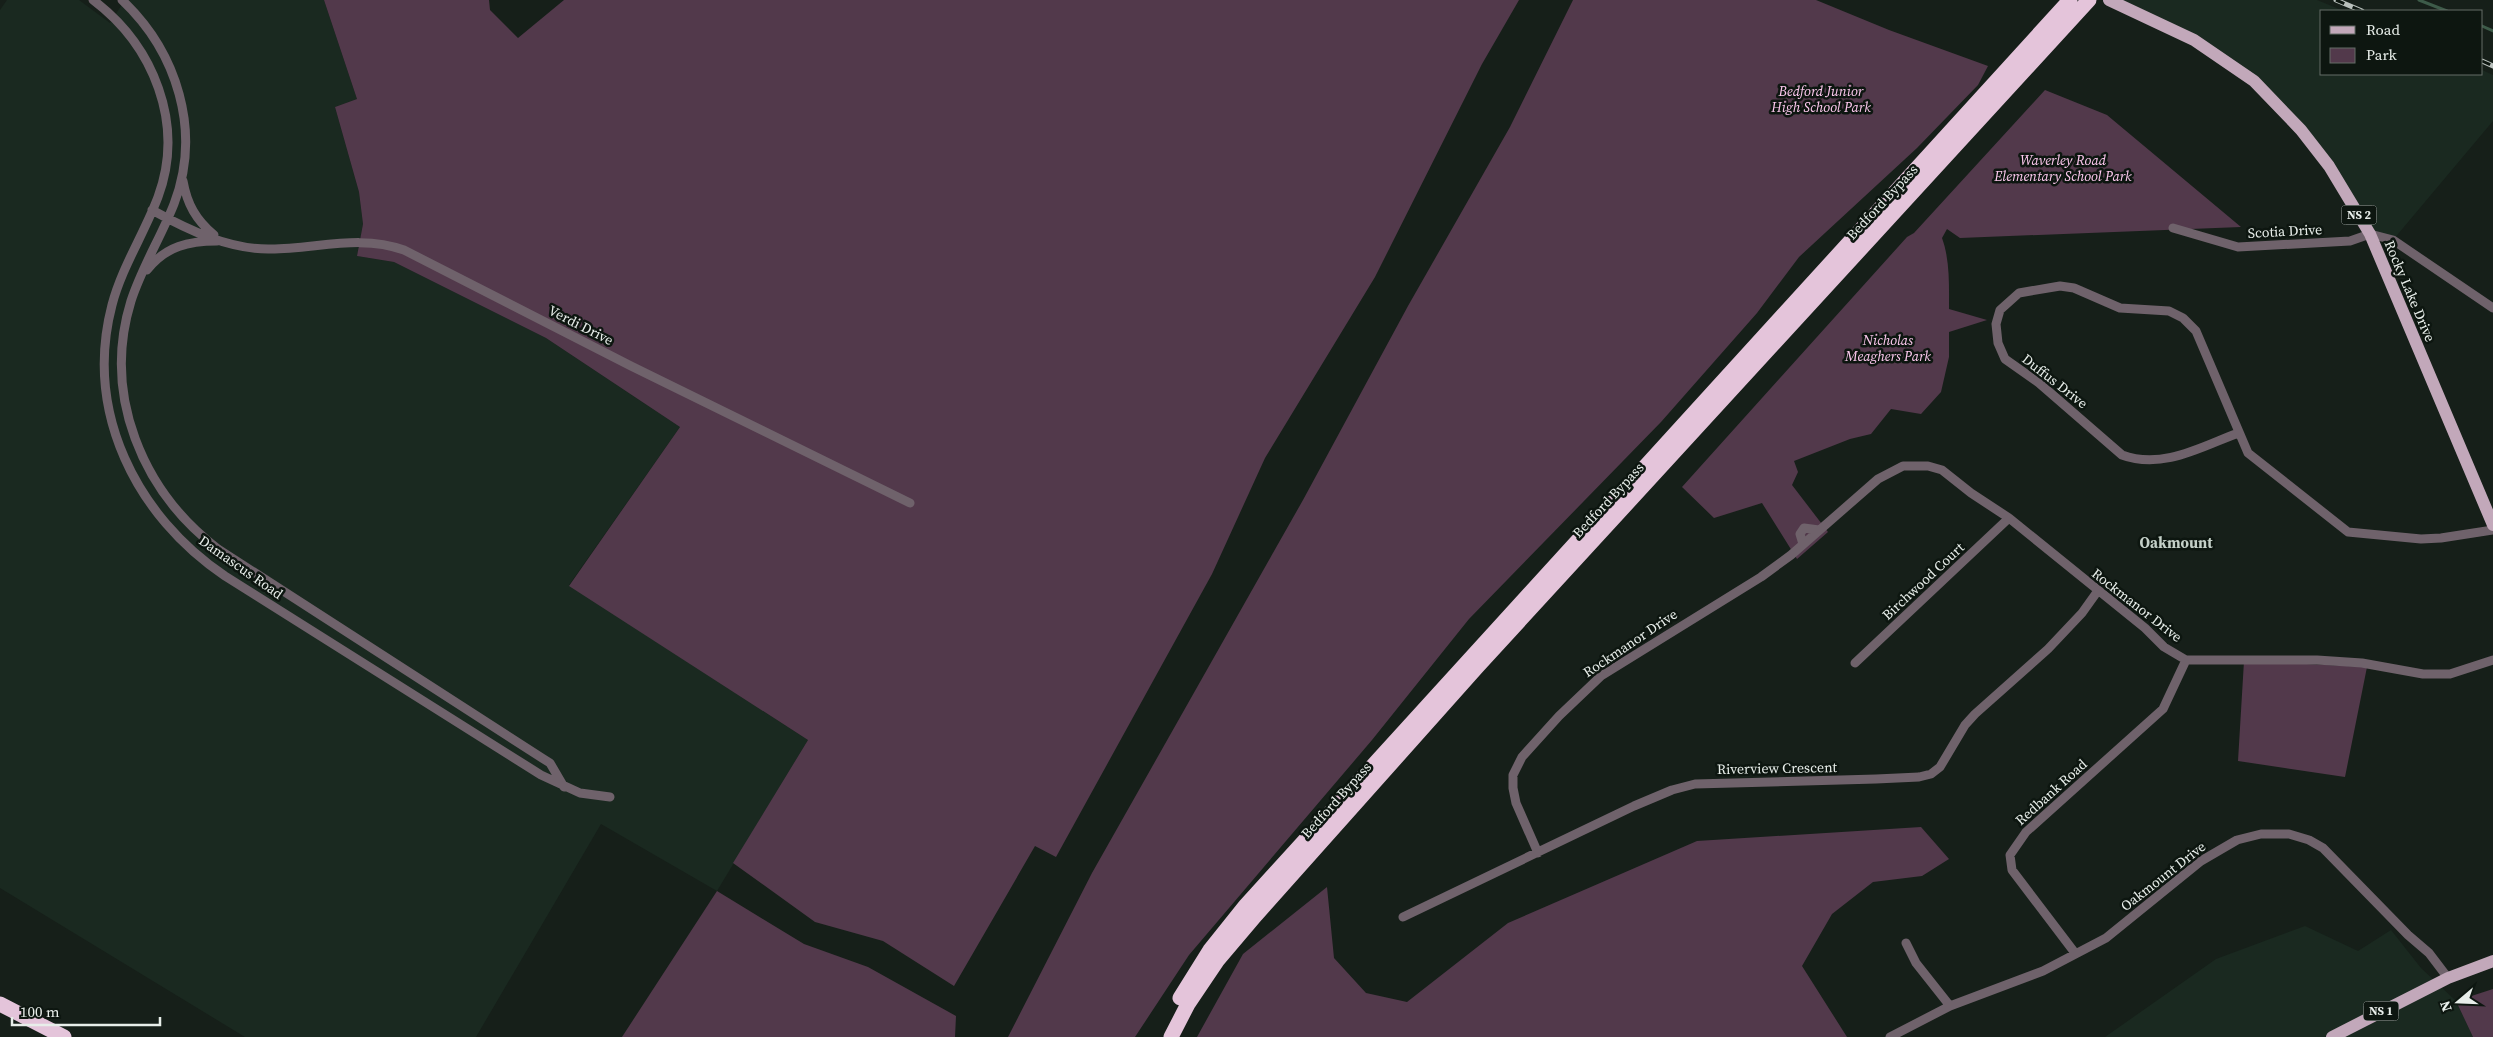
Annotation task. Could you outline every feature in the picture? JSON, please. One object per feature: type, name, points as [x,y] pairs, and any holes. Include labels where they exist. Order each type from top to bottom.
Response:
[{"type":"highway","name":"Bedford Bypass","points":[[1170,1037],[1188,1004],[1217,961],[1288,879],[2062,19],[2070,0]]},
{"type":"highway","name":"Bedford Bypass","points":[[1160,1037],[1180,998],[1210,950],[1246,905],[2062,19],[2089,0]]},
{"type":"highway","points":[[0,1004],[64,1037]]},
{"type":"main road","name":"Rocky Lake Drive","points":[[2108,0],[2194,40],[2254,81],[2301,130],[2329,166],[2370,234],[2493,525]]},
{"type":"main road","name":"NS 1","points":[[2332,1037],[2448,978],[2493,961]]},
{"type":"street","name":"Damascus Road","points":[[93,0],[120,23],[140,48],[165,108],[168,154],[162,185],[116,289],[108,321],[104,355],[105,390],[112,423],[130,472],[147,502],[183,543],[220,572],[536,772],[564,787],[589,795],[610,797]]},
{"type":"street","name":"Damascus Road","points":[[122,0],[140,19],[164,53],[177,84],[185,127],[185,156],[182,177],[168,219],[135,291],[127,317],[123,347],[122,379],[127,410],[135,441],[148,470],[182,518],[230,558],[546,760],[550,763],[564,787]]},
{"type":"street","name":"Verdi Drive","points":[[182,177],[193,213],[208,230],[225,242]]},
{"type":"street","name":"Verdi Drive","points":[[152,210],[168,219],[225,242],[252,248],[269,249],[338,242],[377,243],[404,250],[631,366],[910,503]]},
{"type":"street","name":"Scotia Drive","points":[[2173,228],[2238,247],[2350,241],[2370,234]]},
{"type":"street","points":[[2370,234],[2393,240],[2493,308]]},
{"type":"street","name":"Damascus Road","points":[[135,291],[153,262],[169,250],[196,242],[225,242]]},
{"type":"street","name":"Duffus Drive","points":[[2238,433],[2172,458],[2135,460],[2122,455],[2039,383],[2005,359],[1998,343],[1996,324],[2000,310],[2019,293],[2060,286],[2074,288],[2120,308],[2169,311],[2183,318],[2196,331],[2248,453],[2258,463],[2348,532],[2421,539],[2493,530]]},
{"type":"street","name":"Rockmanor Drive","points":[[1538,854],[1516,803],[1512,788],[1513,775],[1522,757],[1578,696],[1601,676],[1792,555],[1878,479],[1903,466],[1928,466],[1942,470],[1971,493],[2009,518],[2097,592],[2145,628],[2164,647],[2186,660],[2317,660],[2362,663],[2423,674],[2450,674],[2493,660]]},
{"type":"street","name":"Birchwood Court","points":[[1855,663],[2009,518]]},
{"type":"street","name":"Riverview Crescent","points":[[1403,917],[1538,854],[1634,806],[1672,790],[1695,784],[1876,779],[1919,777],[1931,774],[1940,767],[1965,725],[1990,699],[2048,649],[2082,613],[2097,592]]},
{"type":"street","name":"Redbank Road","points":[[2075,953],[2012,870],[2010,855],[2026,832],[2163,709],[2186,660]]},
{"type":"street","name":"Oakmount Drive","points":[[1890,1037],[1950,1006],[2043,971],[2106,938],[2201,861],[2238,840],[2261,834],[2289,834],[2309,840],[2323,848],[2408,935],[2430,953],[2448,978]]},
{"type":"street","points":[[1906,943],[1916,963],[1950,1006]]},
{"type":"shaded area","points":[[7,0],[79,0],[110,23],[125,0],[324,0],[357,99],[335,107],[359,192],[363,224],[357,256],[394,262],[546,338],[680,427],[569,585],[808,740],[717,891],[601,824],[476,1037],[245,1037],[0,888],[0,10]]},
{"type":"shaded area","points":[[2109,0],[2317,0],[2342,10],[2320,10],[2320,75],[2483,75],[2483,70],[2493,75],[2493,121],[2393,240],[2370,234],[2329,166],[2254,81],[2194,40]]},
{"type":"shaded area","points":[[2305,926],[2358,951],[2391,930],[2421,968],[2456,1001],[2473,1037],[2105,1037],[2216,959]]},
{"type":"green space","points":[[324,0],[489,0],[490,10],[518,38],[564,0],[1519,0],[1482,64],[1375,277],[1265,458],[1212,574],[1056,857],[1035,846],[954,986],[883,941],[815,922],[733,863],[808,740],[569,586],[680,427],[546,338],[394,262],[357,256],[363,224],[359,192],[335,107],[357,99]]},
{"type":"green space","name":"Bedford Junior High School Park","points":[[1573,0],[1816,0],[1889,30],[1988,66],[1978,85],[1917,148],[1799,257],[1757,313],[1661,422],[1469,619],[1372,740],[1189,955],[1135,1037],[1008,1037],[1092,873],[1303,500],[1408,306],[1510,127]]},
{"type":"green space","points":[[2045,90],[2107,115],[2241,227],[1960,238],[1947,229],[1942,238],[1948,264],[1949,309],[1987,320],[1949,332],[1949,357],[1941,392],[1921,414],[1891,409],[1871,434],[1850,439],[1794,461],[1798,472],[1792,485],[1828,532],[1797,559],[1762,503],[1714,518],[1682,487],[1907,237],[1914,233]]},
{"type":"green space","points":[[2244,661],[2367,667],[2345,777],[2238,761]]},
{"type":"green space","points":[[1921,827],[1949,859],[1922,876],[1873,882],[1832,914],[1802,966],[1847,1037],[1197,1037],[1243,954],[1327,887],[1334,958],[1366,993],[1407,1002],[1508,923],[1697,841]]},
{"type":"green space","points":[[717,891],[804,944],[868,967],[956,1016],[955,1037],[622,1037]]},
{"type":"green space","points":[[2493,989],[2493,1037],[2473,1037],[2456,1001]]},
{"type":"waterway","points":[[2419,0],[2444,10]]},
{"type":"waterway","points":[[2483,26],[2493,31]]},
{"type":"railway","points":[[2336,0],[2360,10]]},
{"type":"railway","points":[[2483,61],[2493,66]]},
{"type":"district","name":"Oakmount","points":[[2176,542]]},
{"type":"park label","name":"Waverley Road Elementary School Park","points":[[2063,168]]},
{"type":"park label","name":"Nicholas Meaghers Park","points":[[1888,348]]}]
